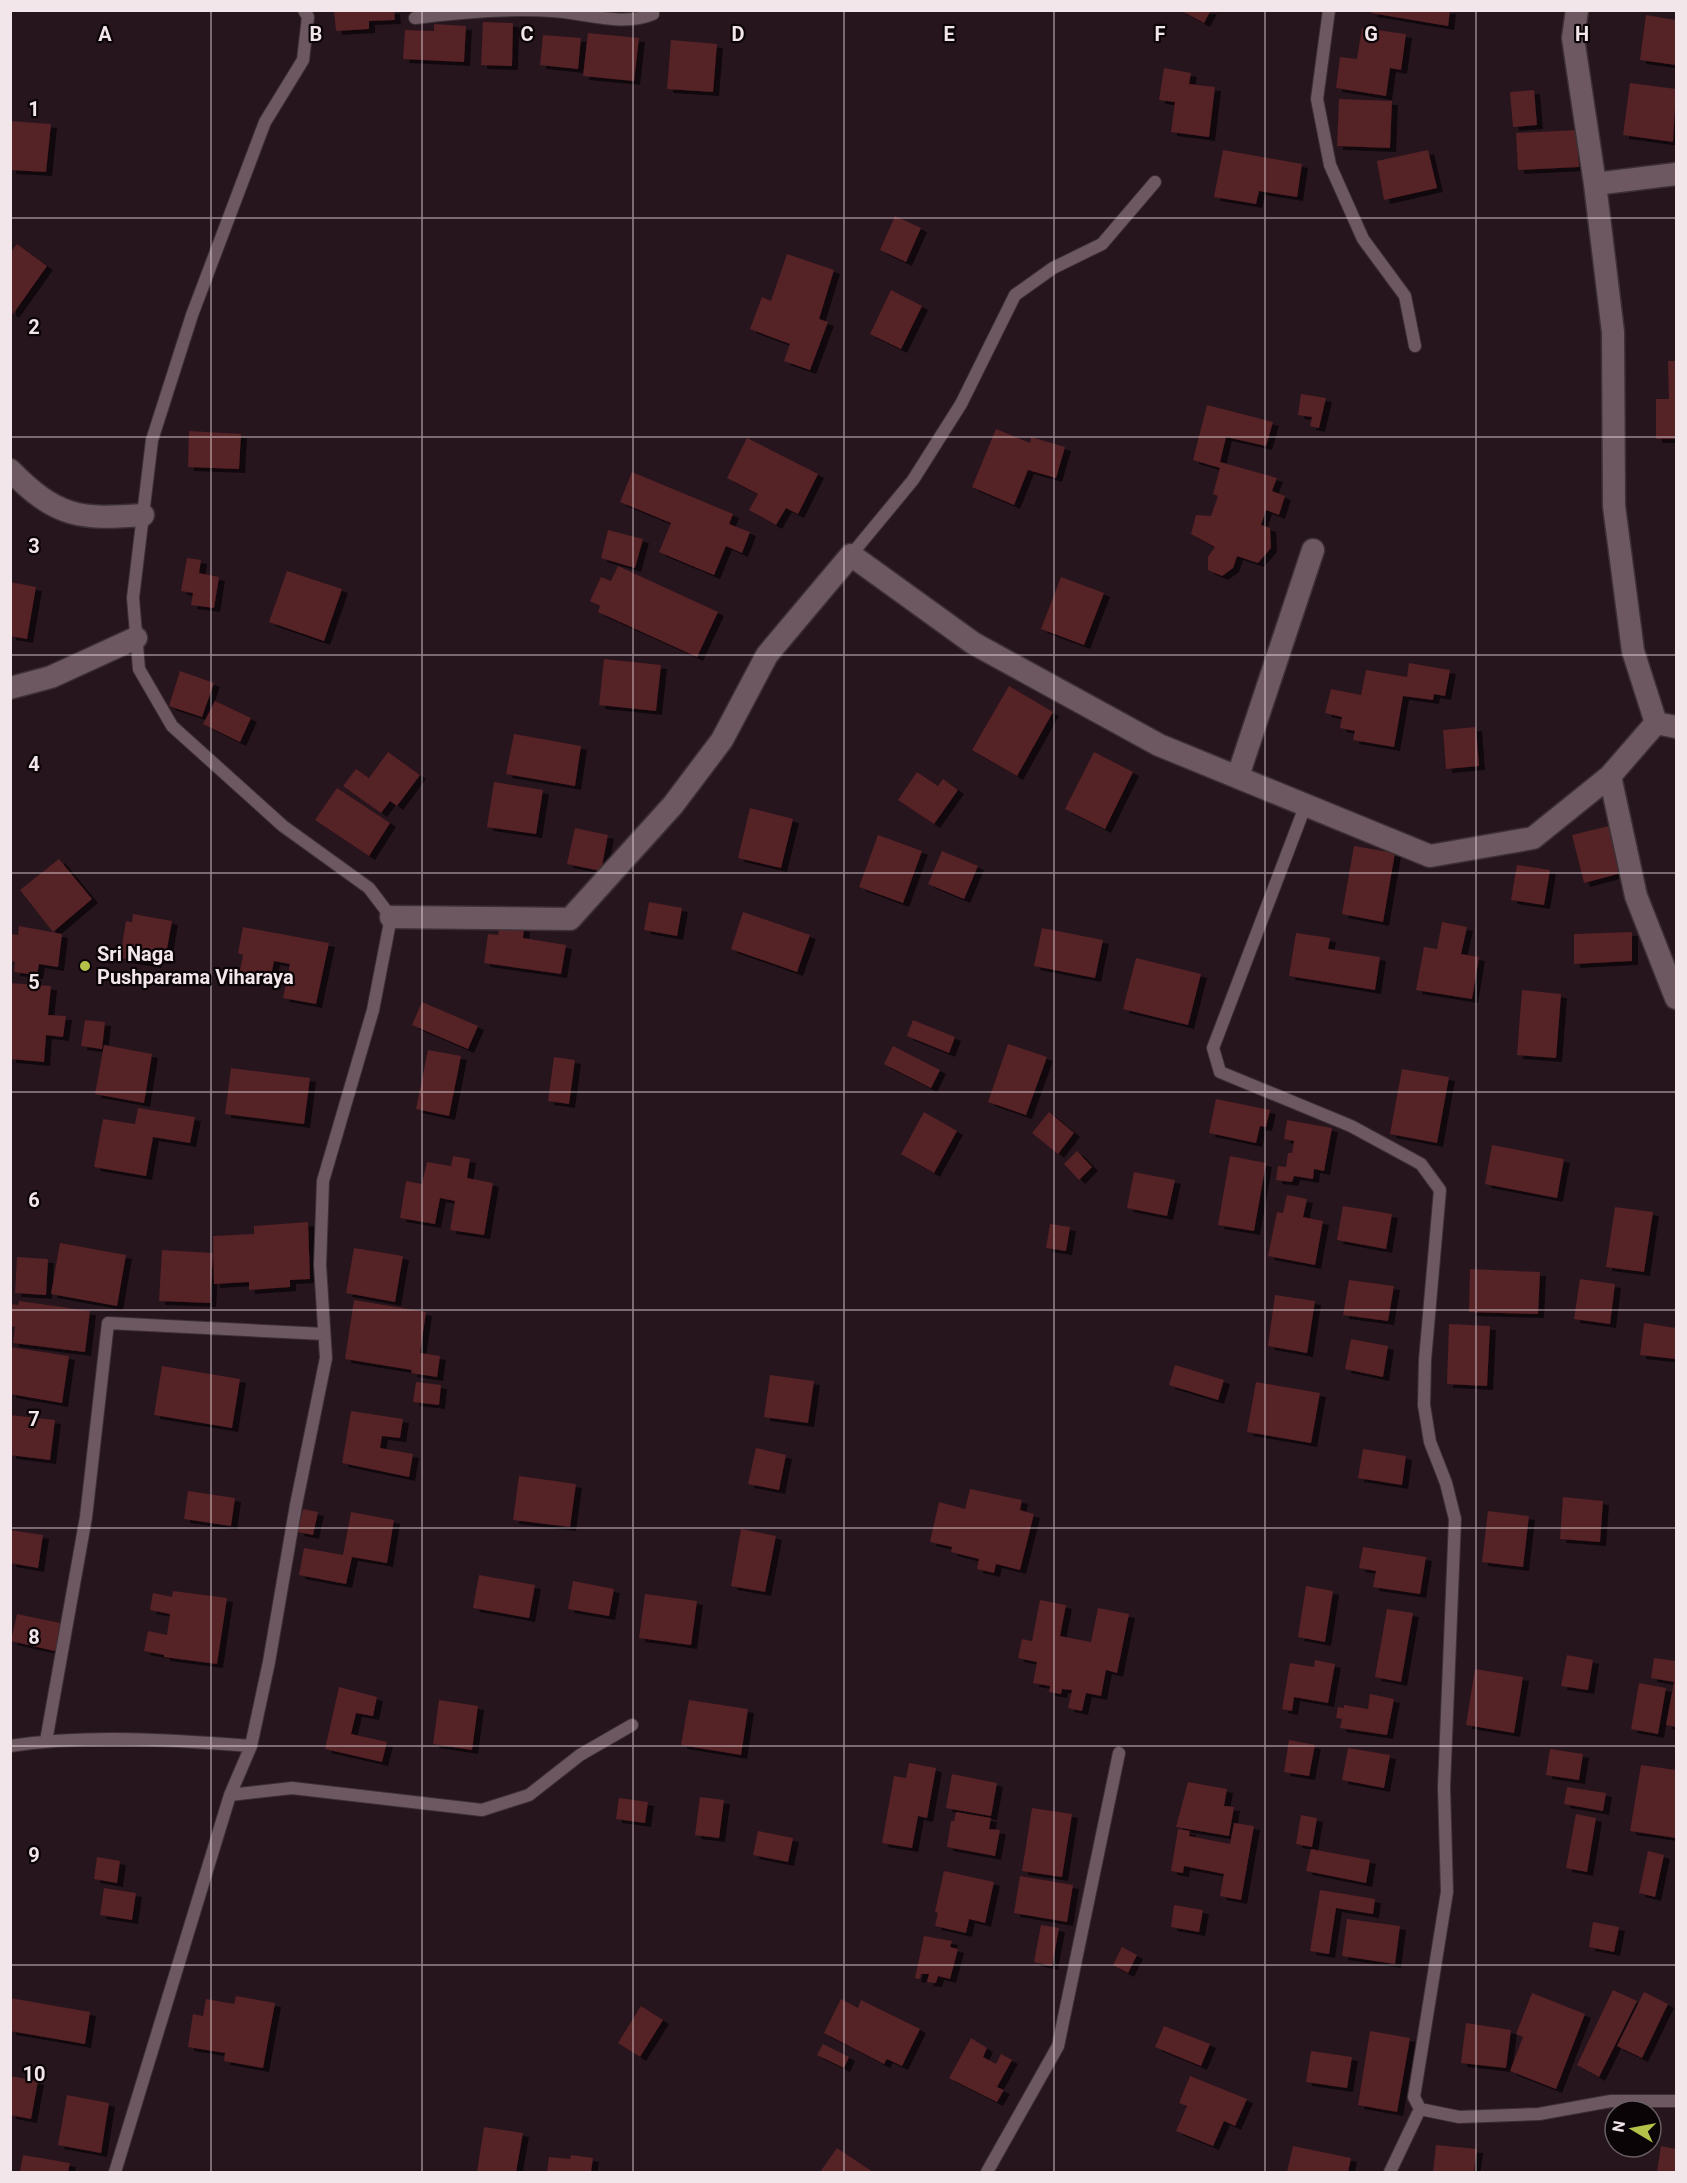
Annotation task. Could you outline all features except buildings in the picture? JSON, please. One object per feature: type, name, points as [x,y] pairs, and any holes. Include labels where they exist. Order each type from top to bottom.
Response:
[{"type":"street","points":[[391,918],[570,919],[680,796],[722,740],[767,655],[851,555],[973,643],[1159,745],[1430,856],[1533,838],[1610,776],[1666,725],[1633,651],[1614,506],[1613,332],[1595,184],[1580,99],[1573,38],[1576,10]]},
{"type":"street","points":[[1595,184],[1677,174]]},
{"type":"street","points":[[10,470],[33,493],[68,514],[110,518],[143,515]]},
{"type":"street","points":[[1238,776],[1313,550]]},
{"type":"street","points":[[10,688],[51,677],[136,638]]},
{"type":"street","points":[[1610,776],[1636,896],[1677,998]]},
{"type":"lane","points":[[115,2172],[230,1795],[251,1746],[326,1358],[320,1265],[322,1181],[373,1010],[391,918],[369,888],[283,826],[172,726],[139,669],[136,638],[134,598],[152,440],[192,315],[265,122],[303,60],[308,17],[304,10]]},
{"type":"lane","points":[[415,18],[469,11],[553,11],[637,21],[653,14],[653,10]]},
{"type":"lane","points":[[1329,10],[1317,99],[1330,165],[1363,238],[1405,296],[1415,346]]},
{"type":"lane","points":[[851,555],[919,470],[961,404],[1015,295],[1053,268],[1102,244],[1155,182]]},
{"type":"lane","points":[[1306,804],[1213,1048],[1220,1072],[1351,1126],[1421,1164],[1440,1191],[1425,1359],[1424,1405],[1431,1442],[1446,1483],[1455,1520],[1455,1557],[1444,1787],[1447,1892],[1414,2097],[1420,2109]]},
{"type":"lane","points":[[46,1741],[86,1517],[108,1323],[324,1334]]},
{"type":"lane","points":[[230,1795],[292,1788],[482,1810],[529,1795],[580,1755],[632,1725]]},
{"type":"lane","points":[[10,1746],[46,1741],[169,1740],[251,1746]]},
{"type":"lane","points":[[987,2172],[1058,2046],[1108,1815],[1119,1753]]},
{"type":"lane","points":[[1420,2109],[1459,2117],[1539,2114],[1611,2101],[1677,2101]]},
{"type":"lane","points":[[1390,2172],[1420,2109]]},
{"type":"place","name":"Sri Naga Pushparama Viharaya","points":[[85,966]]}]
